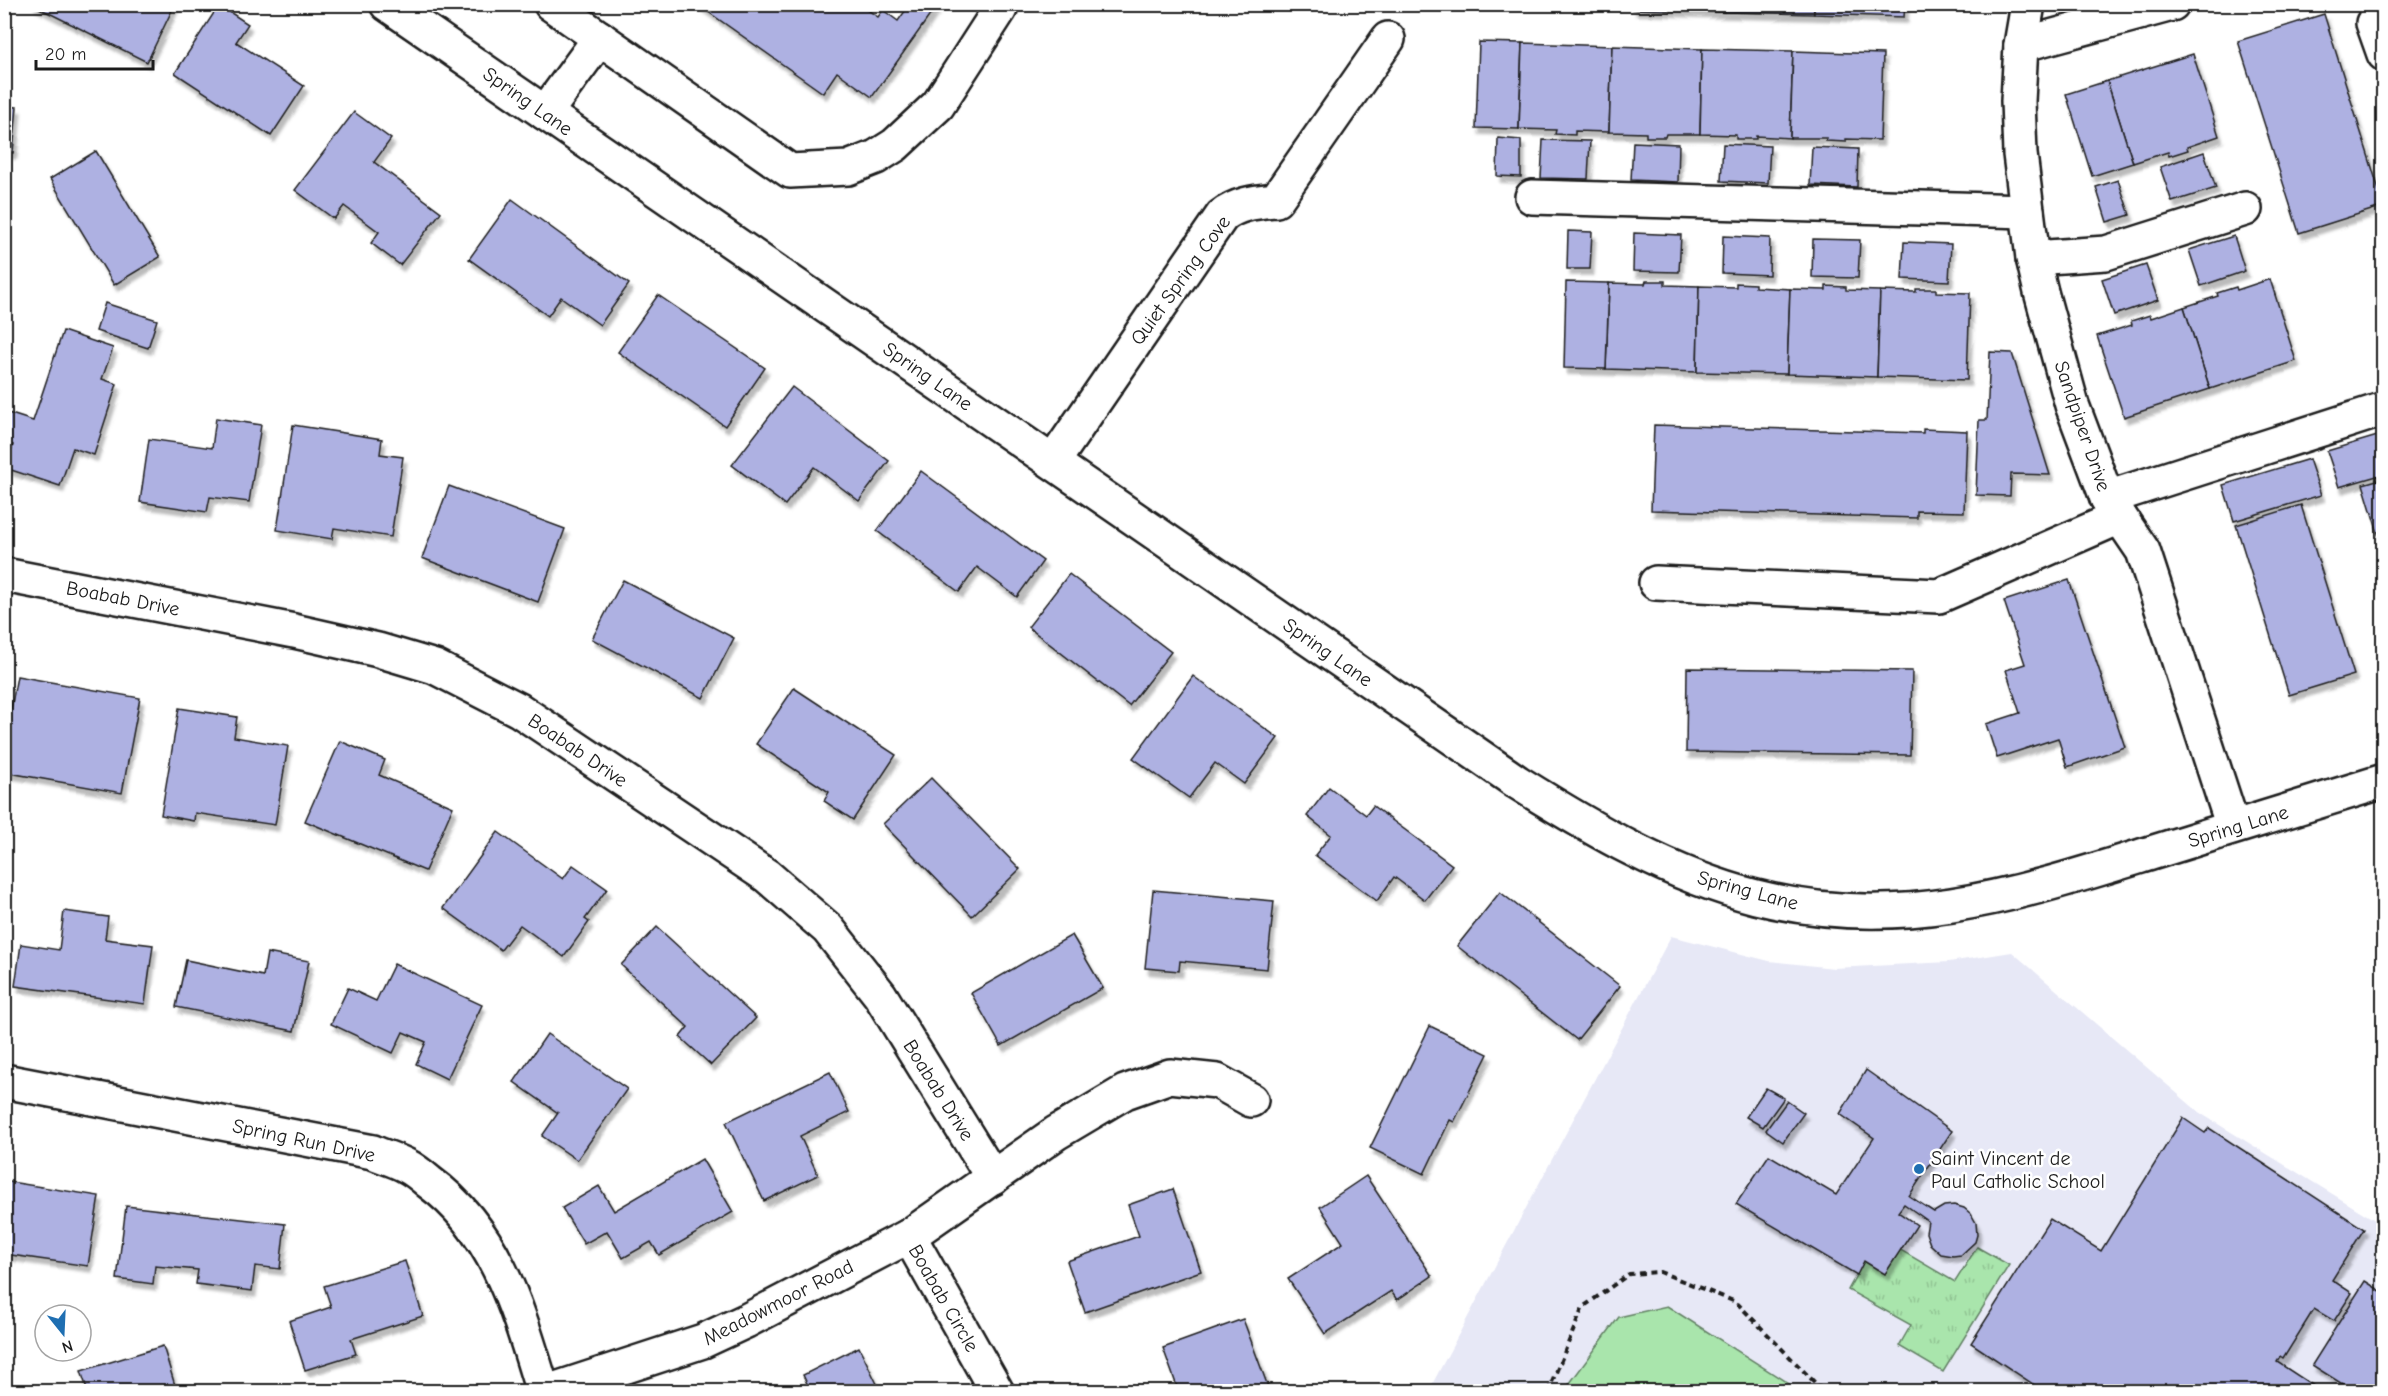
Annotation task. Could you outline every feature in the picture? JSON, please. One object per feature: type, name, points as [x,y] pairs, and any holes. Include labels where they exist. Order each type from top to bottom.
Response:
[{"type":"street","name":"Spring Lane","points":[[387,4],[1517,782],[1595,830],[1649,858],[1726,888],[1756,897],[1817,908],[1885,912],[1921,910],[1990,899],[2025,891],[2384,781]]},
{"type":"street","points":[[551,4],[790,171],[848,168],[876,157],[895,145],[938,105],[1000,9],[995,4]]},
{"type":"street","name":"Sandpiper Drive","points":[[2028,4],[2021,45],[2018,101],[2020,154],[2033,258],[2072,405],[2114,508],[2143,551],[2233,826]]},
{"type":"street","points":[[2021,45],[2172,4]]},
{"type":"street","points":[[2373,23],[2384,54]]},
{"type":"street","points":[[545,113],[600,38]]},
{"type":"street","name":"Quiet Spring Cove","points":[[1053,462],[1222,216],[1229,210],[1245,204],[1276,200],[1388,39]]},
{"type":"street","points":[[1532,197],[2027,211]]},
{"type":"street","points":[[2033,258],[2106,253],[2245,209]]},
{"type":"street","points":[[1656,583],[1939,596],[2114,508],[2384,409]]},
{"type":"street","name":"Boabab Drive","points":[[4,575],[294,630],[378,650],[435,667],[519,710],[768,876],[828,929],[880,995],[993,1178]]},
{"type":"street","name":"Meadowmoor Road","points":[[545,1392],[703,1341],[746,1321],[909,1236],[1056,1133],[1125,1092],[1170,1076],[1217,1081],[1251,1100]]},
{"type":"street","name":"Spring Run Drive","points":[[4,1081],[373,1152],[408,1166],[442,1191],[471,1221],[495,1258],[508,1287],[545,1392]]},
{"type":"street","name":"Boabab Circle","points":[[909,1236],[997,1392]]},
{"type":"path","points":[[1548,1392],[1583,1307],[1629,1274],[1660,1272],[1736,1302],[1824,1392]]},
{"type":"shaded area","name":"Saint Vincent de Paul Catholic School","points":[[1671,936],[1769,961],[1834,968],[1949,962],[2012,952],[2200,1113],[2383,1225],[2383,1391],[1428,1392]]},
{"type":"green space","points":[[1977,1247],[2009,1265],[1943,1372],[1899,1346],[1911,1325],[1848,1290],[1864,1261],[1885,1274],[1899,1249],[1955,1282]]},
{"type":"green space","points":[[1667,1306],[1800,1391],[1564,1391],[1619,1317]]},
{"type":"building","points":[[31,4],[175,4],[147,62]]},
{"type":"building","points":[[697,4],[859,4],[878,17],[883,10],[898,21],[910,4],[938,4],[872,97],[837,72],[823,93]]},
{"type":"building","points":[[1633,4],[1724,4],[1724,12],[1633,9]]},
{"type":"building","points":[[1724,4],[1814,4],[1814,14],[1724,12]]},
{"type":"building","points":[[1814,4],[1905,4],[1904,17],[1814,14]]},
{"type":"building","points":[[219,5],[248,24],[236,42],[304,86],[271,136],[175,73]]},
{"type":"building","points":[[2324,14],[2384,206],[2299,233],[2238,41]]},
{"type":"building","points":[[1479,42],[1522,43],[1519,129],[1476,128]]},
{"type":"building","points":[[1522,43],[1612,46],[1609,132],[1575,131],[1575,135],[1555,134],[1556,130],[1519,129]]},
{"type":"building","points":[[1612,46],[1702,49],[1700,134],[1666,134],[1665,137],[1646,137],[1646,133],[1609,132]]},
{"type":"building","points":[[1702,49],[1793,51],[1790,138],[1756,136],[1756,139],[1736,139],[1736,135],[1700,134]]},
{"type":"building","points":[[1793,51],[1883,54],[1880,140],[1846,139],[1846,142],[1826,141],[1827,138],[1790,138]]},
{"type":"building","points":[[2193,54],[2219,136],[2169,156],[2168,152],[2133,163],[2107,81]]},
{"type":"building","points":[[2107,81],[2133,163],[2092,176],[2066,94]]},
{"type":"building","points":[[4,106],[17,107],[13,153],[4,152]]},
{"type":"building","points":[[354,112],[391,139],[374,162],[441,212],[400,265],[371,243],[379,232],[344,206],[334,219],[295,190]]},
{"type":"building","points":[[1498,138],[1521,140],[1521,177],[1497,176]]},
{"type":"building","points":[[1543,140],[1590,141],[1588,179],[1541,178]]},
{"type":"building","points":[[1633,142],[1679,144],[1678,182],[1631,180]]},
{"type":"building","points":[[1723,144],[1770,146],[1768,183],[1721,181]]},
{"type":"building","points":[[1812,147],[1858,149],[1857,187],[1810,185]]},
{"type":"building","points":[[96,151],[160,257],[114,285],[50,179]]},
{"type":"building","points":[[2204,152],[2216,188],[2172,202],[2160,167]]},
{"type":"building","points":[[2118,180],[2130,215],[2107,222],[2096,187]]},
{"type":"building","points":[[512,199],[629,284],[600,325],[561,297],[548,316],[469,259]]},
{"type":"building","points":[[1568,231],[1592,232],[1590,269],[1567,269]]},
{"type":"building","points":[[1634,233],[1681,235],[1679,272],[1633,271]]},
{"type":"building","points":[[1723,236],[1770,238],[1769,275],[1722,273]]},
{"type":"building","points":[[2234,236],[2245,271],[2201,286],[2189,250]]},
{"type":"building","points":[[1813,239],[1860,240],[1858,278],[1812,277]]},
{"type":"building","points":[[1904,242],[1951,244],[1949,281],[1902,279]]},
{"type":"building","points":[[2146,265],[2158,300],[2114,315],[2102,279]]},
{"type":"building","points":[[2270,279],[2296,361],[2210,389],[2184,307],[2218,296],[2217,293],[2236,287],[2237,290]]},
{"type":"building","points":[[1646,281],[1665,281],[1665,285],[1699,286],[1697,372],[1606,369],[1609,283],[1645,284]]},
{"type":"building","points":[[1566,282],[1609,283],[1606,369],[1564,368]]},
{"type":"building","points":[[1736,283],[1755,284],[1755,287],[1790,289],[1787,374],[1697,372],[1699,286],[1736,287]]},
{"type":"building","points":[[1826,286],[1846,287],[1846,290],[1880,291],[1877,377],[1787,374],[1790,289],[1826,290]]},
{"type":"building","points":[[1916,289],[1970,293],[1967,380],[1877,377],[1880,291],[1916,292]]},
{"type":"building","points":[[658,295],[765,368],[725,426],[618,352]]},
{"type":"building","points":[[105,303],[157,320],[148,348],[96,331]]},
{"type":"building","points":[[2184,307],[2210,389],[2124,417],[2097,336],[2132,325],[2131,321],[2150,315],[2151,318]]},
{"type":"building","points":[[63,331],[113,348],[102,379],[117,384],[94,455],[73,448],[60,486],[5,468],[13,445],[4,442],[4,422],[8,413],[33,421]]},
{"type":"building","points":[[1990,352],[2012,353],[2050,475],[2011,474],[2010,496],[1976,495],[1979,420],[1987,420]]},
{"type":"building","points":[[792,387],[889,461],[859,501],[814,467],[785,505],[732,465]]},
{"type":"building","points":[[216,418],[261,425],[249,502],[210,497],[207,512],[140,502],[149,439],[212,448]]},
{"type":"building","points":[[293,425],[382,439],[380,454],[403,457],[391,537],[334,528],[332,539],[277,530]]},
{"type":"building","points":[[1654,425],[1923,433],[1923,429],[1967,431],[1964,512],[1917,511],[1917,518],[1651,510]]},
{"type":"building","points":[[2384,434],[2384,474],[2339,487],[2327,451]]},
{"type":"building","points":[[2309,459],[2321,495],[2234,521],[2223,485]]},
{"type":"building","points":[[921,471],[1043,561],[1017,597],[977,567],[959,592],[877,531]]},
{"type":"building","points":[[2384,478],[2384,553],[2363,484]]},
{"type":"building","points":[[449,486],[565,529],[538,602],[422,558]]},
{"type":"building","points":[[2301,505],[2354,675],[2289,695],[2236,525]]},
{"type":"building","points":[[1069,574],[1171,652],[1129,706],[1028,627]]},
{"type":"building","points":[[623,580],[734,638],[703,698],[592,639]]},
{"type":"building","points":[[2069,580],[2125,747],[2067,767],[2058,738],[1997,758],[1986,724],[2020,713],[2006,670],[2025,664],[2004,601]]},
{"type":"building","points":[[1687,668],[1912,671],[1910,755],[1686,752]]},
{"type":"building","points":[[17,676],[140,698],[122,793],[4,772],[4,747]]},
{"type":"building","points":[[1193,676],[1278,738],[1244,784],[1215,763],[1189,798],[1133,758]]},
{"type":"building","points":[[794,688],[896,755],[853,820],[824,801],[829,792],[756,744]]},
{"type":"building","points":[[179,708],[237,717],[234,737],[288,746],[275,825],[195,813],[194,821],[161,815]]},
{"type":"building","points":[[340,741],[385,760],[379,775],[453,807],[425,871],[305,821]]},
{"type":"building","points":[[931,778],[1020,869],[972,916],[883,824]]},
{"type":"building","points":[[1329,787],[1366,815],[1373,806],[1452,865],[1425,900],[1394,877],[1377,901],[1315,855],[1331,835],[1307,816]]},
{"type":"building","points":[[498,832],[563,879],[573,865],[607,889],[585,919],[589,922],[564,957],[520,925],[501,950],[443,908]]},
{"type":"building","points":[[1153,890],[1274,901],[1267,969],[1180,961],[1179,971],[1145,968]]},
{"type":"building","points":[[1500,892],[1620,986],[1577,1040],[1457,946]]},
{"type":"building","points":[[64,911],[108,917],[105,939],[153,945],[145,1004],[15,986],[21,944],[59,950]]},
{"type":"building","points":[[657,927],[756,1018],[711,1065],[680,1037],[688,1027],[621,965]]},
{"type":"building","points":[[1072,935],[1103,988],[1001,1046],[971,993]]},
{"type":"building","points":[[267,953],[309,961],[294,1031],[176,1007],[186,960],[263,976]]},
{"type":"building","points":[[394,964],[482,1005],[447,1079],[416,1064],[426,1042],[403,1032],[393,1053],[331,1024],[348,988],[376,1001]]},
{"type":"building","points":[[1430,1026],[1488,1054],[1454,1122],[1450,1120],[1424,1174],[1370,1148]]},
{"type":"building","points":[[547,1034],[627,1089],[577,1160],[542,1136],[558,1113],[514,1082]]},
{"type":"building","points":[[1866,1070],[1952,1131],[1909,1196],[1934,1212],[1944,1206],[1954,1205],[1964,1208],[1971,1214],[1976,1223],[1977,1235],[1975,1242],[1961,1255],[1941,1254],[1930,1244],[1926,1233],[1928,1221],[1904,1204],[1898,1212],[1917,1225],[1885,1274],[1864,1261],[1857,1275],[1736,1204],[1769,1155],[1836,1195],[1874,1138],[1840,1114]]},
{"type":"building","points":[[830,1072],[849,1112],[800,1136],[818,1175],[764,1201],[726,1122]]},
{"type":"building","points":[[1766,1088],[1784,1098],[1763,1127],[1746,1117]]},
{"type":"building","points":[[1787,1101],[1804,1113],[1783,1142],[1766,1130]]},
{"type":"building","points":[[2183,1118],[2205,1133],[2209,1128],[2364,1229],[2332,1280],[2352,1293],[2334,1321],[2314,1309],[2283,1359],[2280,1357],[2277,1362],[2323,1392],[2045,1392],[1971,1343],[2050,1219],[2101,1251]]},
{"type":"building","points":[[702,1159],[733,1212],[659,1255],[651,1242],[623,1258],[607,1231],[584,1244],[562,1208],[599,1186],[614,1211]]},
{"type":"building","points":[[1366,1176],[1432,1276],[1397,1300],[1391,1291],[1325,1334],[1288,1279],[1343,1243],[1320,1207]]},
{"type":"building","points":[[4,1181],[99,1196],[88,1266],[4,1254]]},
{"type":"building","points":[[1173,1189],[1201,1271],[1085,1312],[1067,1261],[1139,1236],[1128,1205]]},
{"type":"building","points":[[126,1206],[285,1224],[280,1269],[255,1266],[252,1291],[196,1284],[198,1270],[155,1266],[153,1284],[117,1279]]},
{"type":"building","points":[[405,1261],[423,1316],[351,1339],[356,1354],[305,1370],[289,1321],[331,1307],[324,1286]]},
{"type":"building","points":[[2365,1281],[2384,1293],[2384,1392],[2355,1392],[2312,1365]]},
{"type":"building","points":[[1243,1319],[1270,1392],[1179,1392],[1163,1348]]},
{"type":"building","points":[[163,1346],[177,1392],[88,1392],[81,1371]]},
{"type":"building","points":[[859,1347],[881,1392],[811,1392],[803,1375]]},
{"type":"place","name":"Saint Vincent de Paul Catholic School","points":[[1919,1169]]}]
